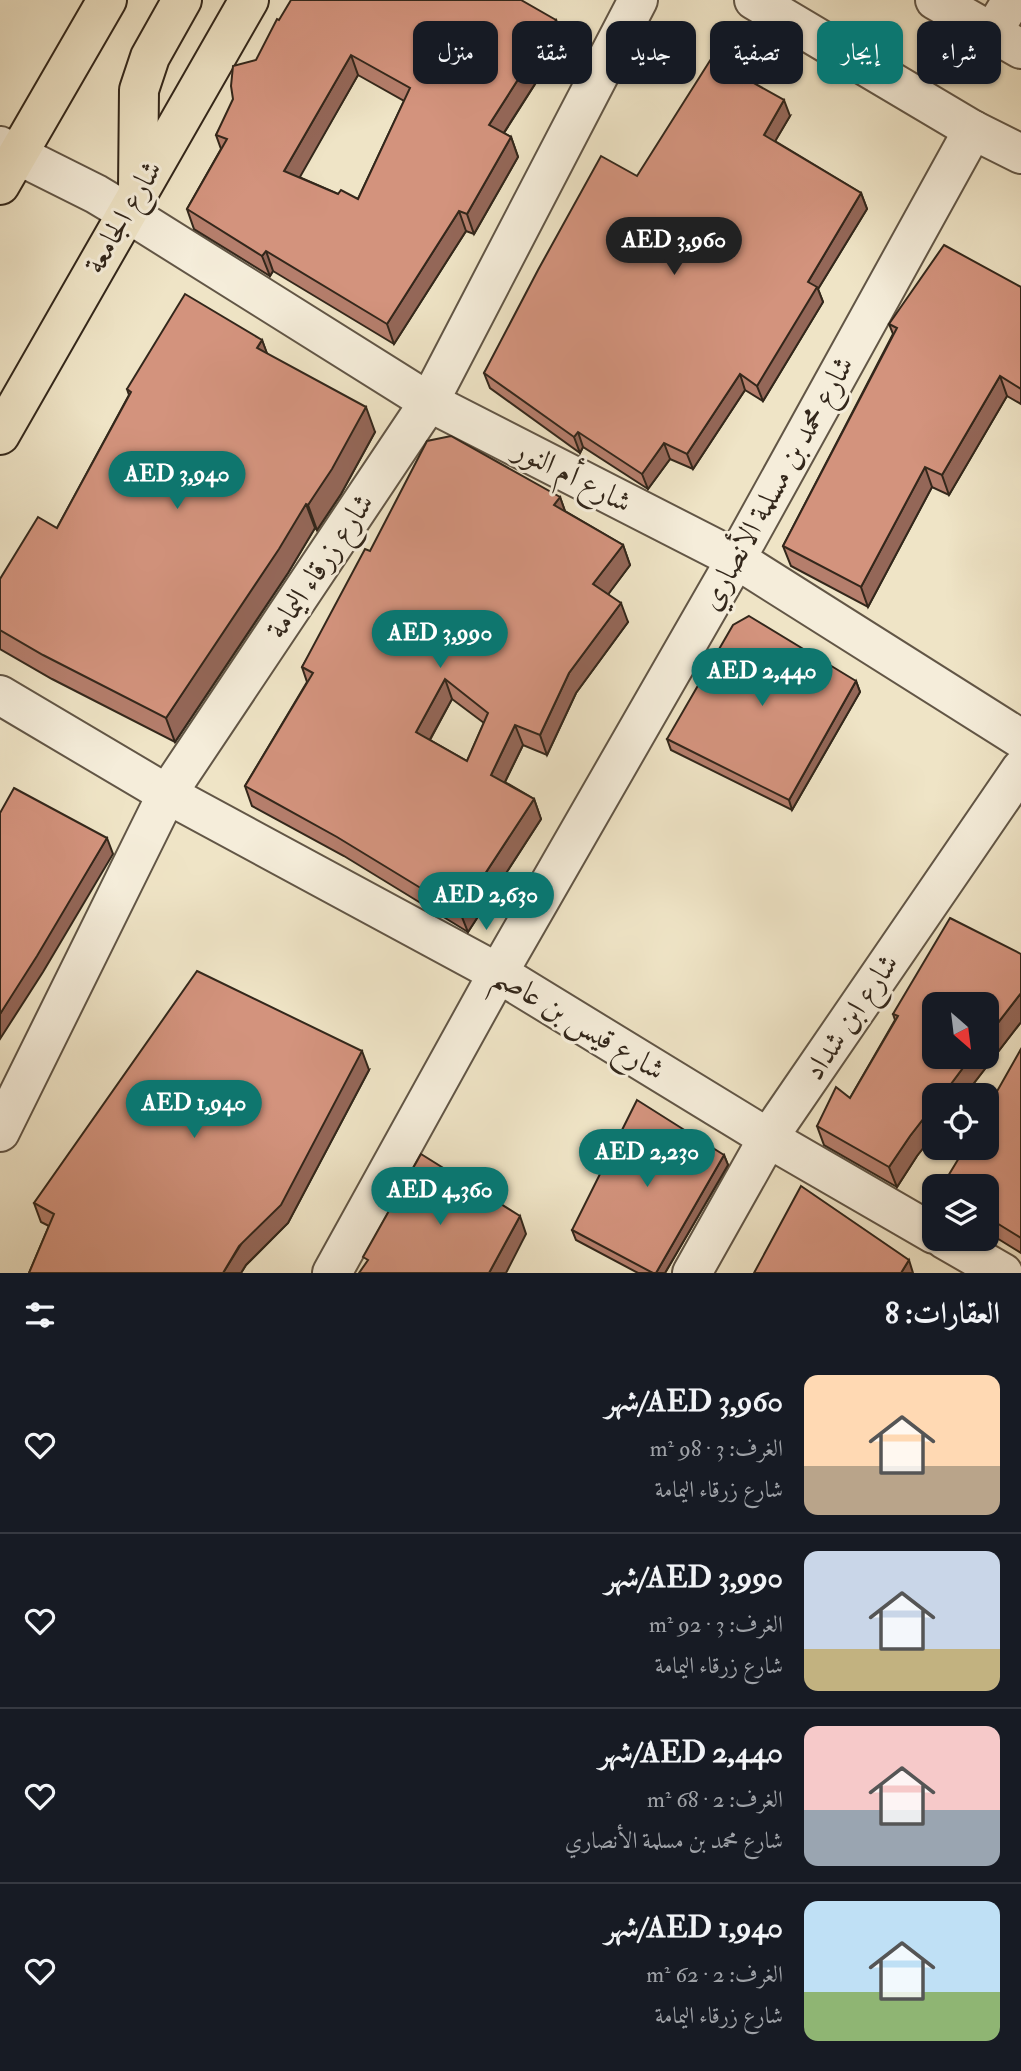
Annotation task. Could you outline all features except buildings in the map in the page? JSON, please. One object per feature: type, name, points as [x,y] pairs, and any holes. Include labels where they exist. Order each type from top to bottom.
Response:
[{"type":"main road","points":[[6,162],[107,0]]},
{"type":"main road","points":[[132,201],[139,90],[150,57],[182,0]]},
{"type":"main road","name":"شارع الجامعة","points":[[0,435],[249,0]]},
{"type":"street","name":"شارع زرقاء اليمامة","points":[[0,1132],[167,794],[429,402],[638,0]]},
{"type":"street","points":[[754,0],[973,130],[1021,154]]},
{"type":"street","points":[[936,0],[1007,41],[1012,0]]},
{"type":"street","name":"شارع محمد بن مسلمة الأنصاري","points":[[332,1273],[498,973],[736,559],[973,130]]},
{"type":"street","name":"شارع أم النور","points":[[6,162],[96,194],[132,201],[429,402],[736,559],[1021,739]]},
{"type":"street","name":"شارع قيس بن عاصم","points":[[0,695],[167,794],[498,973],[768,1138],[922,1227]]},
{"type":"street","name":"شارع ابن شداد","points":[[692,1273],[768,1138],[1021,769]]},
{"type":"street","points":[[965,1251],[1003,1273]]}]
